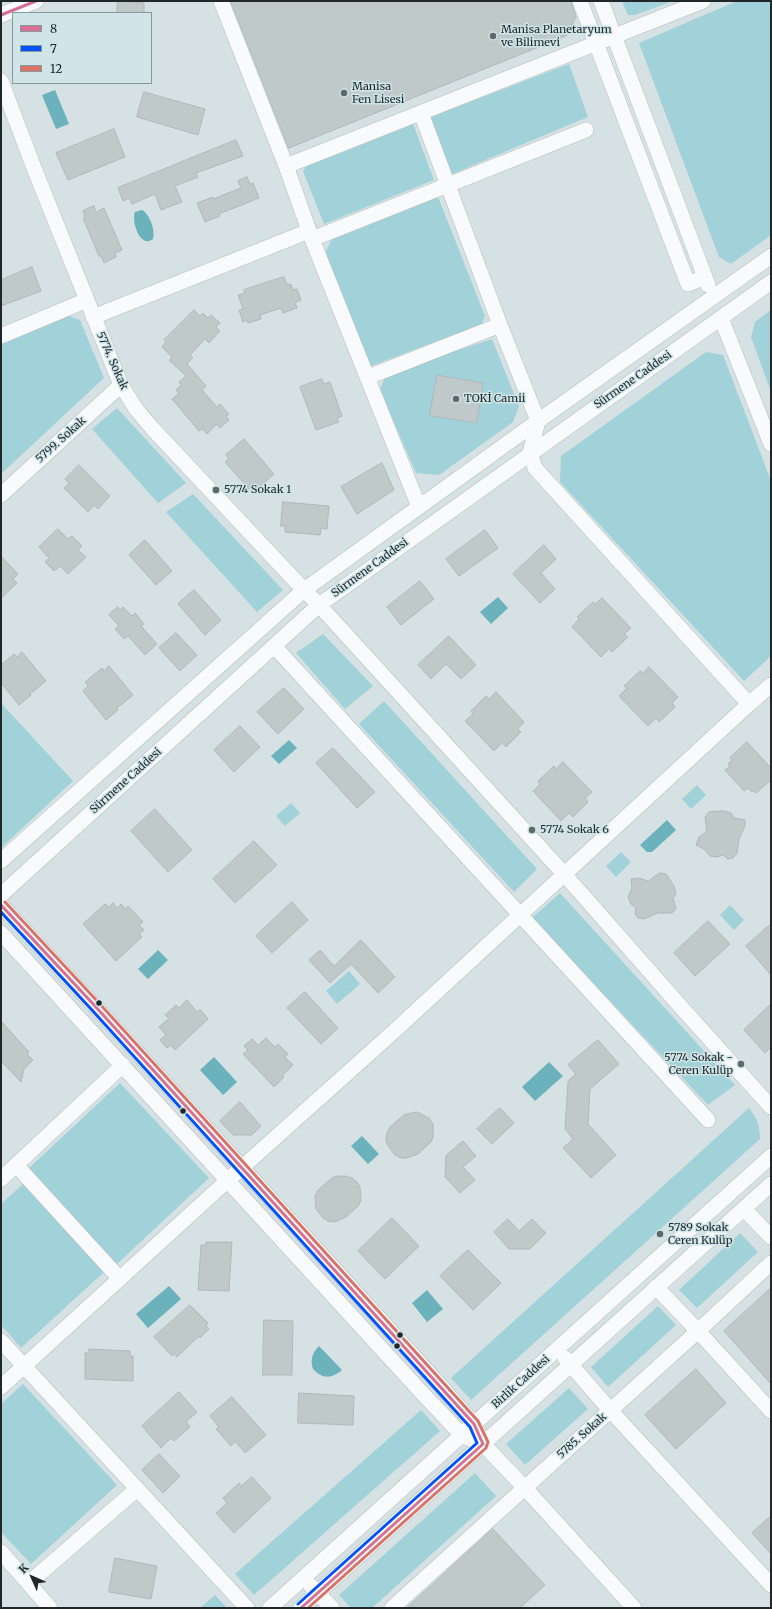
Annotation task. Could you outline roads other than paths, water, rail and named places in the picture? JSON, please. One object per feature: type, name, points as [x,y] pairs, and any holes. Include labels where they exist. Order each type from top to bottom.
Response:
[{"type":"street","points":[[1,15],[36,1]]},
{"type":"street","points":[[222,1],[311,235],[419,507]]},
{"type":"street","points":[[580,1],[688,284],[705,277]]},
{"type":"street","points":[[601,1],[712,297]]},
{"type":"street","points":[[286,166],[596,42],[703,1]]},
{"type":"street","name":"5774. Sokak","points":[[1,81],[121,385],[136,409],[304,590],[319,604],[565,875],[680,1007],[771,1107]]},
{"type":"street","points":[[421,113],[500,325],[538,421],[530,453],[535,468],[749,704]]},
{"type":"street","points":[[94,317],[447,185],[586,130]]},
{"type":"street","name":"Sürmene Caddesi","points":[[1,861],[304,590],[538,421],[771,256]]},
{"type":"street","name":"Sürmene Caddesi","points":[[1,895],[319,604],[771,282]]},
{"type":"street","points":[[1,336],[87,300]]},
{"type":"street","points":[[721,318],[771,444]]},
{"type":"street","points":[[368,377],[500,325]]},
{"type":"street","name":"5799. Sokak","points":[[1,495],[121,385]]},
{"type":"street","points":[[274,646],[708,1120]]},
{"type":"street","points":[[1,1387],[565,875],[771,685]]},
{"type":"street","points":[[1,905],[242,1167],[474,1424],[482,1444]]},
{"type":"street","points":[[1,933],[123,1064],[462,1435],[482,1444],[525,1488],[634,1608]]},
{"type":"street","points":[[1,1179],[123,1064]]},
{"type":"street","name":"Birlik Caddesi","points":[[270,1608],[558,1350],[771,1156]]},
{"type":"street","points":[[16,1165],[120,1279]]},
{"type":"street","name":"Birlik Caddesi","points":[[302,1608],[771,1184]]},
{"type":"street","points":[[744,1209],[771,1237]]},
{"type":"street","name":"5785. Sokak","points":[[392,1608],[771,1263]]},
{"type":"street","points":[[656,1287],[771,1411]]},
{"type":"street","points":[[1,1341],[247,1608]]},
{"type":"street","points":[[558,1350],[610,1410],[771,1585]]},
{"type":"street","points":[[29,1583],[137,1490]]},
{"type":"street","points":[[1,1552],[50,1608]]},
{"type":"street","points":[[304,1578],[332,1608]]},
{"type":"place","name":"Manisa Planetaryum ve Bilimevi","points":[[493,36]]},
{"type":"place","name":"Manisa Fen Lisesi","points":[[344,93]]},
{"type":"place","name":"TOKİ Camii","points":[[456,399]]},
{"type":"place","name":"5774 Sokak 1","points":[[216,490]]},
{"type":"place","name":"5774 Sokak 6","points":[[532,830]]},
{"type":"place","name":"5774 Sokak - Ceren Kulüp","points":[[741,1064]]},
{"type":"place","name":"5789 Sokak Ceren Kulüp","points":[[660,1234]]}]
